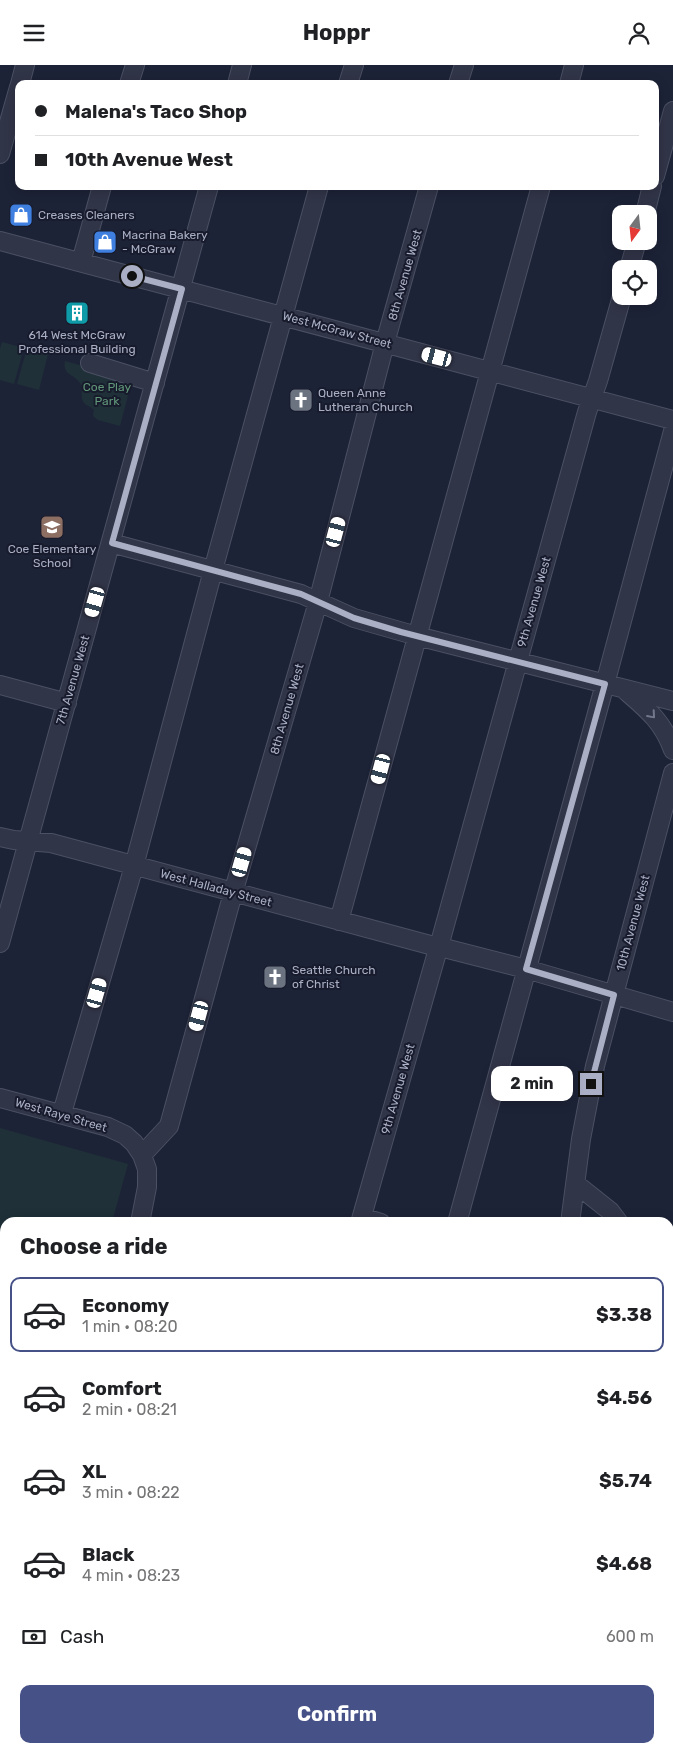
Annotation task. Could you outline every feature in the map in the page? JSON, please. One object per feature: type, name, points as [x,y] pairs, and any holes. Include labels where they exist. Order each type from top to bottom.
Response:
[{"type":"street","points":[[20,80],[25,65]]},
{"type":"street","points":[[130,80],[134,65]]},
{"type":"street","points":[[238,80],[242,65]]},
{"type":"street","points":[[349,80],[354,65]]},
{"type":"street","points":[[459,80],[464,65]]},
{"type":"street","points":[[570,80],[574,65]]},
{"type":"street","points":[[0,154],[15,100]]},
{"type":"street","points":[[659,162],[673,111]]},
{"type":"street","points":[[81,262],[101,190]]},
{"type":"street","name":"7th Avenue West","points":[[0,943],[208,190]]},
{"type":"street","points":[[62,1113],[134,866],[282,316],[318,190]]},
{"type":"street","name":"8th Avenue West","points":[[142,1155],[169,1126],[233,893],[318,603],[385,343],[428,190]]},
{"type":"street","points":[[340,921],[540,190]]},
{"type":"street","points":[[647,205],[651,190]]},
{"type":"street","name":"West McGraw Street","points":[[0,241],[673,420]]},
{"type":"street","name":"9th Avenue West","points":[[362,1217],[439,947],[517,662],[619,305]]},
{"type":"street","points":[[90,363],[155,383]]},
{"type":"street","points":[[459,1217],[526,969],[613,686],[673,431]]},
{"type":"street","points":[[112,543],[301,594],[354,618],[417,636],[673,701]]},
{"type":"street","points":[[0,685],[67,703]]},
{"type":"street","points":[[613,686],[651,713],[667,734],[673,750]]},
{"type":"street","name":"10th Avenue West","points":[[571,1217],[587,1101],[595,1066],[673,773]]},
{"type":"street","name":"West Halladay Street","points":[[0,837],[51,843],[233,893],[526,969],[673,1012]]},
{"type":"street","name":"West Raye Street","points":[[0,1098],[62,1113],[108,1127],[125,1135],[134,1143],[142,1155]]},
{"type":"street","points":[[141,1217],[147,1187],[147,1169],[142,1155]]},
{"type":"street","points":[[576,1184],[610,1211],[614,1217]]},
{"type":"green space","points":[[2,342],[24,348],[14,384],[0,380],[0,349]]},
{"type":"green space","points":[[27,348],[48,354],[39,390],[17,384]]},
{"type":"green space","name":"Coe Play Park","points":[[65,361],[132,380],[120,426],[98,420],[93,416],[94,410],[84,403],[82,398],[80,383],[65,369]]},
{"type":"green space","points":[[0,1128],[128,1164],[113,1217],[0,1217]]},
{"type":"place","name":"Creases Cleaners","points":[[21,215]]},
{"type":"place","name":"Macrina Bakery - McGraw","points":[[105,242]]},
{"type":"place","name":"614 West McGraw Professional Building","points":[[77,313]]},
{"type":"place","name":"Queen Anne Lutheran Church","points":[[301,400]]},
{"type":"place","name":"Coe Elementary School","points":[[52,527]]},
{"type":"place","name":"Seattle Church of Christ","points":[[275,977]]},
{"type":"route","points":[[132,276],[182,289],[112,543],[301,594],[354,618],[401,632],[605,684],[526,969],[614,995],[591,1084]]}]
